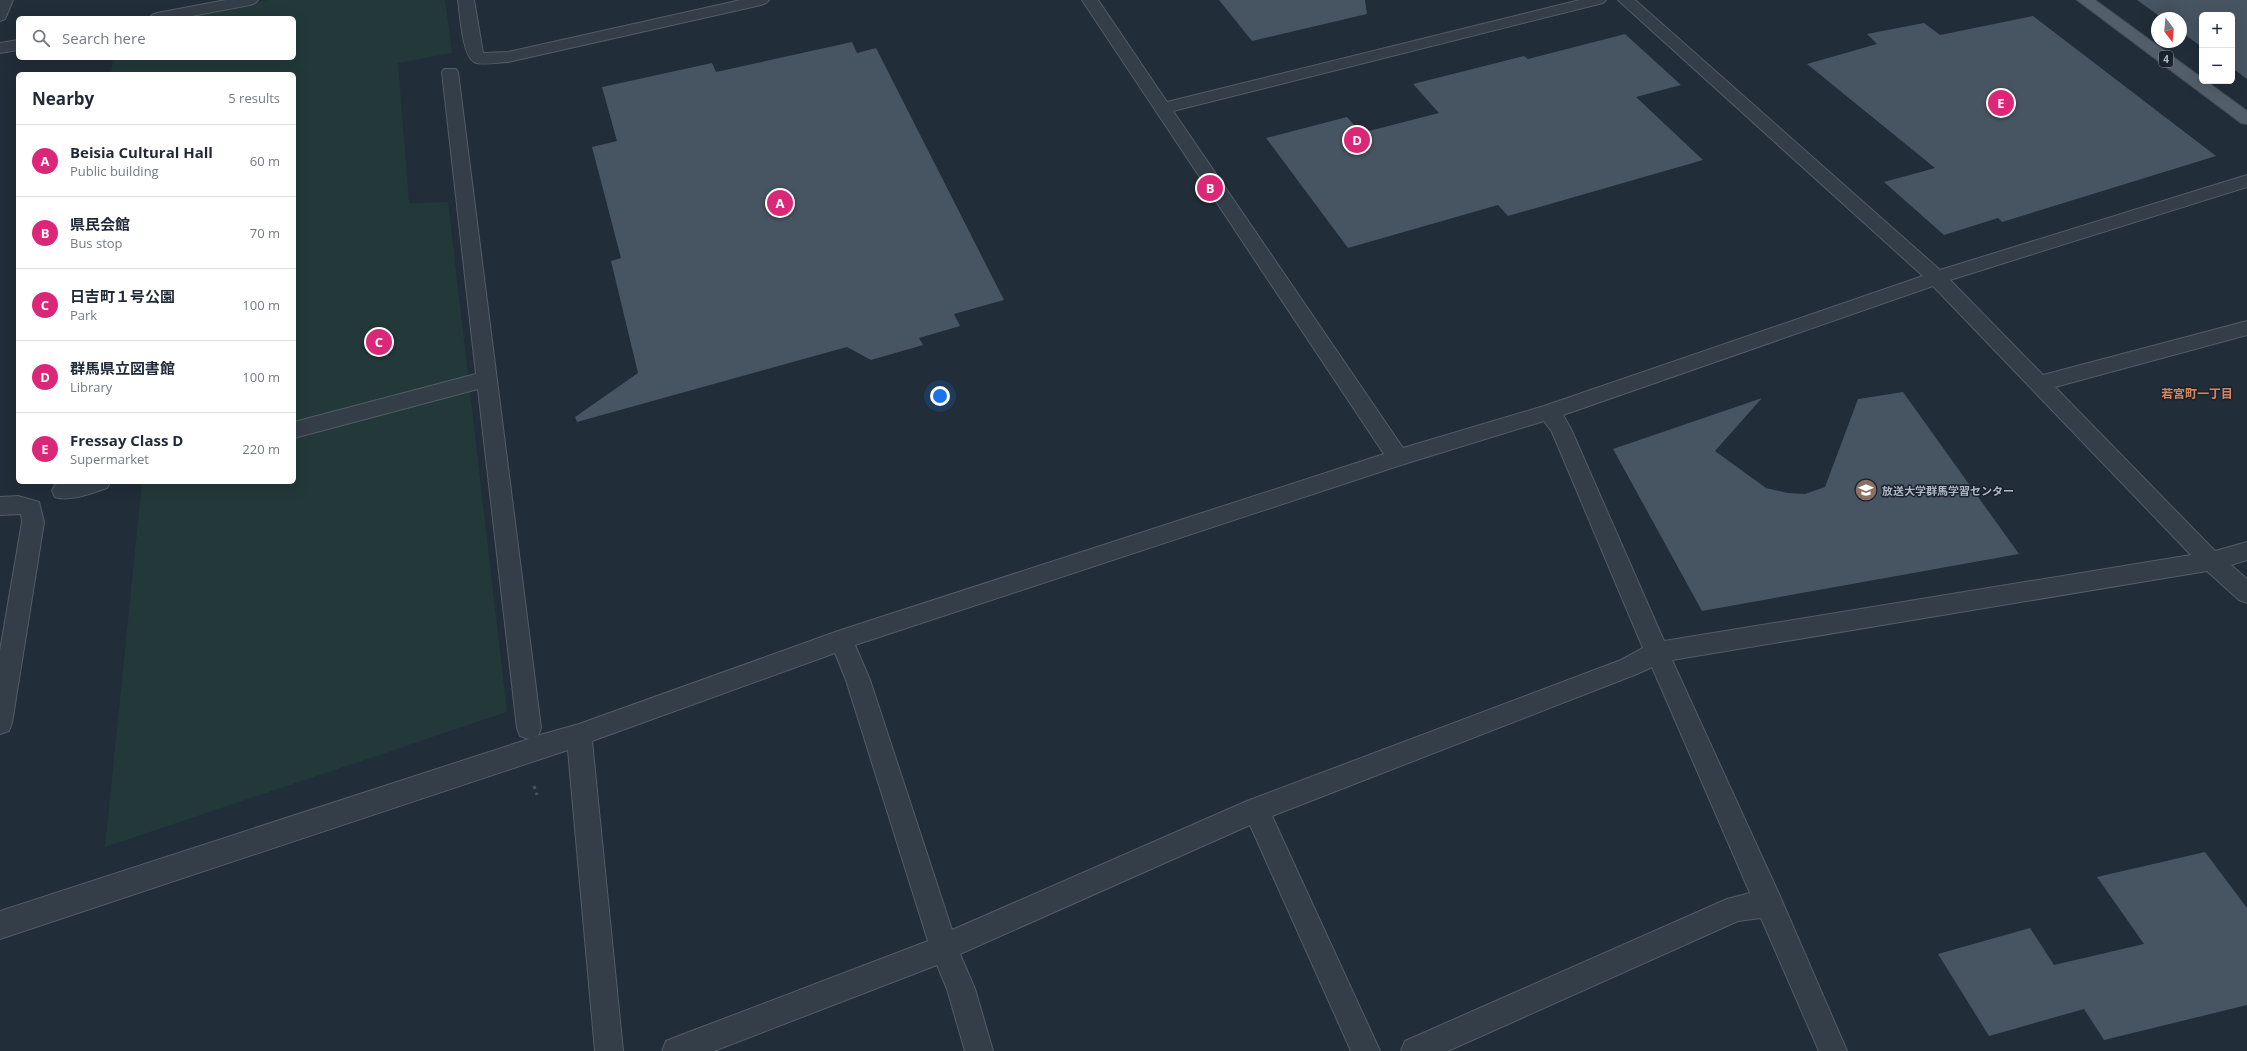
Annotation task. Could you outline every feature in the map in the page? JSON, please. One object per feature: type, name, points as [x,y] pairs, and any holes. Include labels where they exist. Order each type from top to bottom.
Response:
[{"type":"main road","name":"4","points":[[2085,0],[2247,119]]},
{"type":"street","points":[[0,16],[5,0]]},
{"type":"street","points":[[167,16],[250,0]]},
{"type":"street","points":[[466,0],[474,52],[479,58],[489,59],[508,57],[761,0]]},
{"type":"street","points":[[1090,0],[1398,458]]},
{"type":"street","points":[[1164,108],[1598,0]]},
{"type":"street","points":[[1626,0],[1920,261],[2210,561],[2247,593]]},
{"type":"street","points":[[0,48],[16,45]]},
{"type":"street","points":[[450,72],[529,728]]},
{"type":"street","points":[[0,925],[522,752],[579,735],[841,640],[1398,458],[1549,412],[1936,278],[2247,181]]},
{"type":"street","points":[[2038,384],[2247,328]]},
{"type":"street","points":[[296,429],[486,379]]},
{"type":"street","points":[[1549,412],[1561,429],[1657,652],[1770,903],[1833,1051]]},
{"type":"street","points":[[63,492],[92,484]]},
{"type":"street","points":[[0,506],[18,505],[31,508],[33,522],[1,710]]},
{"type":"street","points":[[676,1051],[909,963],[1256,810],[1629,667],[1657,652],[2210,561],[2247,552]]},
{"type":"street","points":[[841,640],[858,680],[944,948],[961,989],[979,1051]]},
{"type":"street","points":[[579,735],[608,1051]]},
{"type":"street","points":[[1256,810],[1366,1051]]},
{"type":"street","points":[[1415,1051],[1737,908],[1770,903]]},
{"type":"green space","points":[[268,0],[445,0],[452,53],[398,63],[409,203],[448,202],[507,712],[105,847],[142,484],[296,484],[296,72],[111,72],[113,60],[296,60],[296,16],[187,16]]},
{"type":"building","points":[[1219,0],[1365,0],[1367,14],[1252,41]]},
{"type":"building","points":[[2137,0],[2247,0],[2247,79],[2235,70],[2235,12],[2199,12],[2199,45],[2187,36],[2187,12],[2154,12]]},
{"type":"building","points":[[2033,16],[2216,156],[2002,222],[1998,218],[1944,235],[1884,182],[1935,168],[1807,64],[1877,44],[1867,34],[1924,23],[1940,35]]},
{"type":"building","points":[[1625,34],[1681,85],[1636,97],[1703,160],[1508,216],[1498,205],[1348,248],[1266,138],[1347,117],[1361,133],[1439,113],[1413,84],[1524,56],[1528,59]]},
{"type":"building","points":[[852,42],[857,53],[876,48],[1004,300],[954,314],[960,326],[919,338],[923,345],[871,360],[847,347],[577,422],[575,417],[638,373],[611,261],[621,258],[592,147],[617,141],[602,87],[712,63],[716,72]]},
{"type":"building","points":[[1903,392],[2019,554],[1702,611],[1613,449],[1762,398],[1715,451],[1766,488],[1788,493],[1805,494],[1825,487],[1858,399]]},
{"type":"building","points":[[2205,852],[2247,908],[2247,1005],[2104,1040],[2084,1009],[1989,1036],[1938,954],[2030,928],[2054,965],[2144,944],[2097,877]]},
{"type":"place","name":"Fressay Class D","points":[[2001,103]]},
{"type":"place","name":"群馬県立図書館","points":[[1357,140]]},
{"type":"place","name":"県民会館","points":[[1210,188]]},
{"type":"place","name":"Beisia Cultural Hall","points":[[780,203]]},
{"type":"place","name":"日吉町１号公園","points":[[379,342]]},
{"type":"place","name":"放送大学群馬学習センター","points":[[1866,490]]},
{"type":"district","name":"若宮町一丁目","points":[[2197,393]]}]
